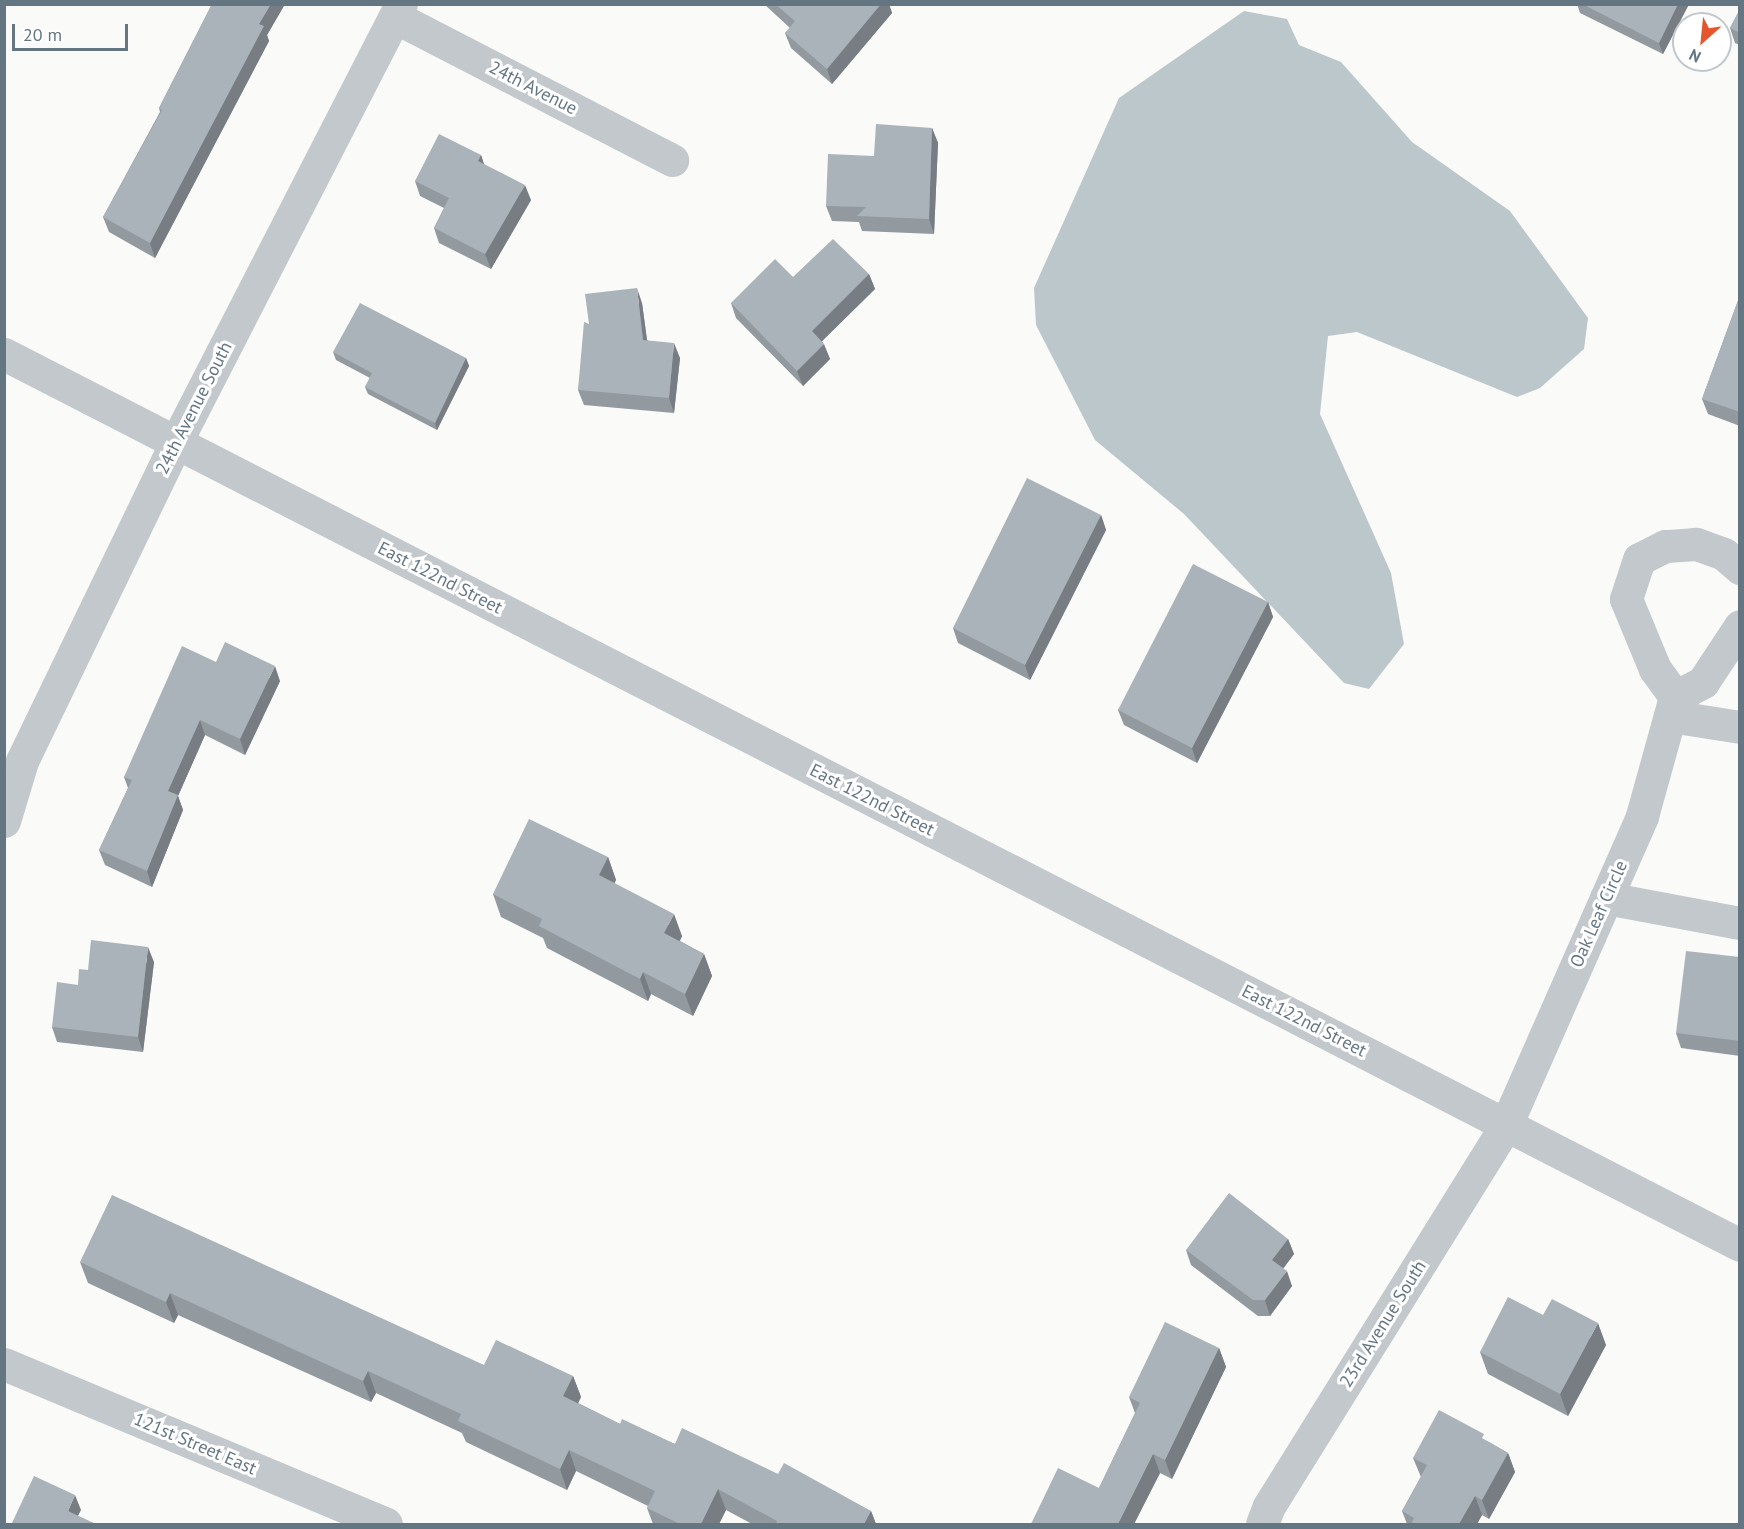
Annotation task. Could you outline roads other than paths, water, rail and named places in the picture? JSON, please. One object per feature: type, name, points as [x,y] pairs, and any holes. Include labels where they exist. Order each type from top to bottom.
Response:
[{"type":"street","name":"24th Avenue","points":[[398,11],[672,160]]},
{"type":"street","name":"24th Avenue South","points":[[4,820],[22,761],[176,442],[398,11]]},
{"type":"street","name":"East 122nd Street","points":[[4,354],[1740,1245]]},
{"type":"street","points":[[1736,557],[1696,544],[1665,546],[1639,559],[1626,599],[1672,706],[1740,727]]},
{"type":"street","points":[[1672,706],[1703,682],[1740,626]]},
{"type":"street","name":"Oak Leaf Circle","points":[[1506,1125],[1642,816],[1672,706]]},
{"type":"street","points":[[1606,898],[1740,923]]},
{"type":"street","name":"23rd Avenue South","points":[[1262,1524],[1269,1506],[1506,1125]]},
{"type":"street","name":"121st Street East","points":[[4,1364],[386,1524]]}]
